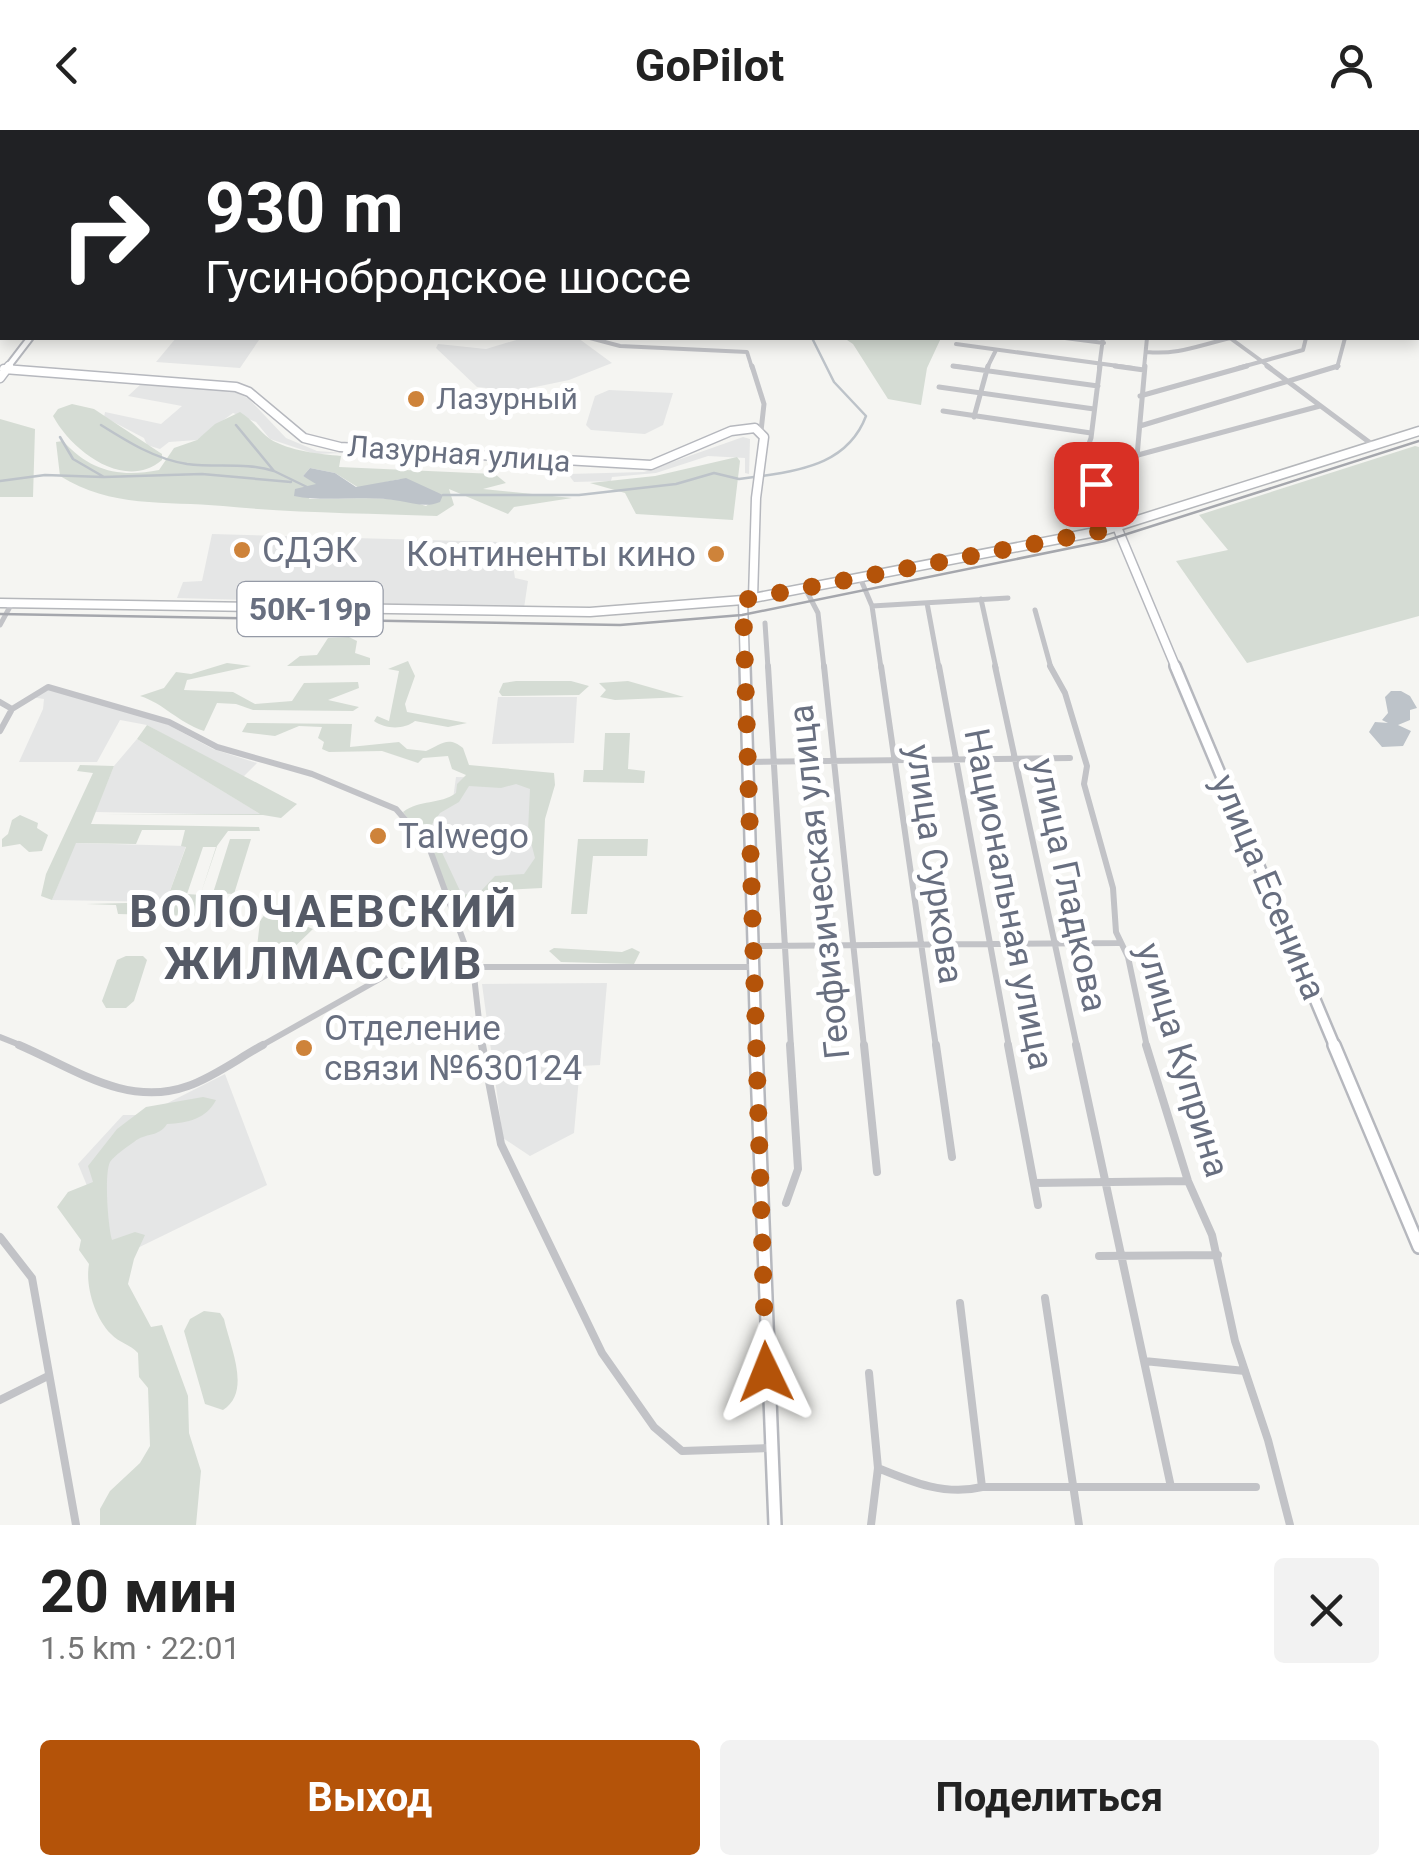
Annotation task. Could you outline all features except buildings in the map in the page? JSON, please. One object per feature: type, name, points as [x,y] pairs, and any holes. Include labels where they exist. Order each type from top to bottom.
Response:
[{"type":"main road","points":[[1117,527],[1419,432]]},
{"type":"main road","name":"50К-19р","points":[[0,603],[649,610],[806,590],[1117,527]]},
{"type":"street","points":[[0,378],[2,369],[28,340]]},
{"type":"street","points":[[598,340],[620,346],[747,352],[764,404],[748,599],[749,762],[769,1448],[775,1525]]},
{"type":"street","points":[[1104,340],[1092,433],[1082,462],[1107,495],[1103,516],[1106,530]]},
{"type":"street","points":[[1138,456],[1147,340]]},
{"type":"street","points":[[1147,352],[1175,355],[1189,347],[1222,340]]},
{"type":"street","points":[[1234,340],[1375,446]]},
{"type":"street","points":[[1140,396],[1303,350],[1306,340]]},
{"type":"street","points":[[1140,426],[1337,369],[1344,340]]},
{"type":"street","points":[[956,344],[1144,370]]},
{"type":"street","points":[[974,418],[982,393],[980,386],[996,350]]},
{"type":"street","points":[[954,366],[1098,386]]},
{"type":"street","name":"Лазурная улица","points":[[2,369],[236,387],[249,392],[304,438],[340,447],[639,465],[675,458],[739,428],[761,431]]},
{"type":"street","points":[[939,387],[1094,409]]},
{"type":"street","points":[[1096,484],[1138,456],[1320,406]]},
{"type":"street","points":[[943,412],[1092,433]]},
{"type":"street","name":"улица Есенина","points":[[1117,527],[1419,1247]]},
{"type":"street","name":"улица Суркова","points":[[861,580],[872,606],[952,1157]]},
{"type":"street","name":"Геофизическая улица","points":[[806,590],[818,613],[877,1172]]},
{"type":"street","points":[[872,606],[1008,598]]},
{"type":"street","name":"улица Гладкова","points":[[980,599],[1171,1487]]},
{"type":"street","points":[[0,624],[12,603]]},
{"type":"street","name":"Национальная улица","points":[[927,603],[1038,1205]]},
{"type":"street","name":"улица Куприна","points":[[1036,610],[1053,676],[1065,693],[1087,766],[1084,784],[1112,888],[1119,944],[1128,958],[1149,1057],[1188,1181],[1218,1255],[1245,1371],[1290,1525]]},
{"type":"street","points":[[765,622],[798,1169],[786,1203]]},
{"type":"street","points":[[0,732],[12,709],[48,688],[71,692],[169,722],[217,747],[312,774],[396,808],[429,846],[472,967],[483,1054],[502,1144],[602,1352],[654,1427],[682,1450],[769,1448]]},
{"type":"street","points":[[0,702],[12,709]]},
{"type":"street","points":[[749,762],[1070,758]]},
{"type":"street","points":[[754,946],[1119,944]]},
{"type":"street","points":[[0,1037],[124,1092],[170,1093],[190,1086],[392,972],[472,967],[756,968]]},
{"type":"street","points":[[1034,1183],[1188,1181]]},
{"type":"street","points":[[0,1237],[32,1278],[76,1525]]},
{"type":"street","points":[[1099,1256],[1218,1255]]},
{"type":"street","points":[[1045,1298],[1079,1525]]},
{"type":"street","points":[[960,1302],[982,1487]]},
{"type":"street","points":[[1144,1361],[1245,1371]]},
{"type":"street","points":[[869,1373],[878,1468],[871,1525]]},
{"type":"street","points":[[0,1400],[48,1376]]},
{"type":"street","points":[[878,1468],[920,1485],[967,1492],[982,1487],[1256,1487]]},
{"type":"shaded area","points":[[174,340],[259,340],[240,368],[156,362]]},
{"type":"shaded area","points":[[516,340],[581,340],[612,363],[569,380],[516,391],[477,387],[436,348],[438,344],[486,349]]},
{"type":"shaded area","points":[[847,340],[940,340],[927,368],[921,405],[888,399]]},
{"type":"shaded area","points":[[141,384],[232,390],[249,399],[286,438],[317,451],[343,453],[315,454],[270,439],[256,422],[233,413],[197,440],[169,442],[160,449],[147,445],[144,438],[104,417],[105,412],[161,424],[182,406],[128,396]]},
{"type":"shaded area","points":[[609,390],[673,393],[663,425],[645,434],[591,430],[586,425],[595,396]]},
{"type":"shaded area","points":[[72,404],[94,409],[162,454],[162,460],[147,469],[131,471],[100,463],[72,442],[53,416],[58,409]]},
{"type":"shaded area","points":[[240,412],[278,443],[341,456],[339,467],[495,474],[506,483],[483,489],[572,498],[514,507],[508,514],[449,489],[454,505],[437,516],[303,511],[119,498],[60,476],[56,442],[63,441],[84,459],[106,470],[145,472],[159,470],[174,448],[197,440],[215,424]],"holes":[[[310,468],[335,473],[359,488],[400,479],[442,495],[426,506],[383,499],[309,499],[317,482],[303,476]]]},
{"type":"shaded area","points":[[0,419],[35,429],[33,497],[0,497]]},
{"type":"shaded area","points":[[743,437],[750,439],[749,474],[745,473],[745,458],[708,456],[656,473],[612,477],[611,481],[574,482],[568,474],[644,472]]},
{"type":"shaded area","points":[[1419,447],[1419,616],[1247,663],[1176,561],[1228,550],[1199,515]]},
{"type":"shaded area","points":[[737,457],[740,461],[733,520],[636,514],[625,493],[590,483],[655,476]]},
{"type":"shaded area","points":[[310,468],[335,473],[356,487],[406,478],[443,495],[440,502],[425,505],[387,499],[294,496],[295,489],[316,484],[303,476]]},
{"type":"shaded area","points":[[212,534],[500,542],[510,547],[515,578],[528,581],[524,608],[177,598],[183,582],[202,581]]},
{"type":"shaded area","points":[[349,637],[357,641],[355,653],[370,658],[370,665],[287,666],[300,656],[317,655],[328,638]]},
{"type":"shaded area","points":[[408,661],[415,676],[405,704],[407,712],[467,723],[448,727],[415,721],[394,727],[374,721],[377,716],[389,721],[399,671],[388,669]]},
{"type":"shaded area","points":[[227,663],[251,666],[187,680],[184,690],[233,692],[255,704],[292,701],[304,683],[358,682],[359,688],[328,700],[359,707],[353,711],[253,710],[217,703],[204,731],[140,696],[164,688],[176,672],[191,674]]},
{"type":"shaded area","points":[[571,681],[589,686],[579,695],[502,696],[499,692],[503,683]]},
{"type":"shaded area","points":[[628,681],[684,697],[600,697],[606,690],[599,683]]},
{"type":"shaded area","points":[[47,689],[159,720],[213,749],[257,763],[242,778],[147,725],[120,720],[97,762],[19,762],[43,709],[44,699],[31,697]]},
{"type":"shaded area","points":[[1391,691],[1410,696],[1417,708],[1410,710],[1410,720],[1398,725],[1411,731],[1403,746],[1382,747],[1369,732],[1375,722],[1388,723],[1382,720],[1388,713],[1385,697]]},
{"type":"shaded area","points":[[498,697],[577,697],[574,743],[492,744]]},
{"type":"shaded area","points":[[247,723],[352,724],[350,747],[399,742],[407,749],[426,751],[453,742],[463,748],[469,765],[554,773],[555,785],[545,819],[542,888],[501,890],[479,905],[451,905],[434,853],[403,812],[456,793],[457,784],[466,775],[452,769],[448,756],[423,758],[418,763],[382,751],[329,752],[322,749],[324,742],[318,738],[322,727],[299,726],[275,736],[242,732]],"holes":[[[516,784],[530,789],[528,831],[535,858],[524,874],[495,876],[480,892],[462,895],[430,827],[440,813],[459,802],[469,786],[501,788]]]},
{"type":"shaded area","points":[[147,725],[297,804],[281,818],[103,814],[260,814],[137,739]]},
{"type":"shaded area","points":[[605,733],[630,733],[628,769],[645,771],[644,783],[583,782],[584,770],[603,770]]},
{"type":"shaded area","points":[[137,739],[262,815],[95,812],[114,766]]},
{"type":"shaded area","points":[[80,765],[114,766],[91,824],[259,827],[260,831],[228,831],[217,846],[201,893],[216,847],[203,847],[187,894],[201,895],[201,911],[235,913],[237,917],[118,914],[116,905],[86,904],[166,902],[186,847],[181,846],[185,830],[142,830],[136,844],[76,843],[52,900],[41,896],[46,874],[93,773],[77,771]]},
{"type":"shaded area","points":[[456,777],[547,779],[538,886],[490,887],[486,902],[452,904],[416,806],[446,807],[453,799]]},
{"type":"shaded area","points":[[20,815],[38,823],[37,828],[48,835],[42,851],[29,852],[20,844],[2,847],[12,820]]},
{"type":"shaded area","points":[[230,839],[251,839],[234,894],[213,893]]},
{"type":"shaded area","points":[[578,839],[648,839],[647,856],[593,856],[587,914],[571,914]]},
{"type":"shaded area","points":[[75,843],[186,846],[166,902],[52,900]]},
{"type":"shaded area","points":[[268,910],[313,929],[285,956],[257,947],[260,921]]},
{"type":"shaded area","points":[[554,948],[622,952],[632,948],[640,952],[634,964],[561,962],[549,951]]},
{"type":"shaded area","points":[[143,956],[147,960],[134,1001],[126,1008],[106,1008],[102,1001],[117,960]]},
{"type":"shaded area","points":[[607,983],[600,1065],[580,1066],[574,1133],[530,1156],[503,1138],[482,984]]},
{"type":"shaded area","points":[[225,1074],[267,1185],[117,1258],[78,1164],[123,1115],[144,1115]]},
{"type":"shaded area","points":[[203,1097],[216,1100],[202,1116],[167,1124],[115,1157],[108,1168],[107,1188],[112,1240],[135,1232],[145,1235],[128,1284],[151,1327],[162,1325],[188,1396],[189,1433],[201,1471],[196,1525],[100,1525],[100,1509],[110,1491],[140,1463],[150,1446],[148,1388],[139,1377],[138,1353],[114,1337],[100,1319],[90,1292],[89,1264],[79,1250],[81,1240],[57,1207],[68,1192],[93,1182],[88,1166],[117,1129],[146,1107]]},
{"type":"shaded area","points":[[204,1311],[220,1313],[224,1319],[237,1368],[236,1392],[223,1410],[205,1404],[184,1331],[190,1319]]},
{"type":"waterway","points":[[762,476],[824,461],[849,444],[866,416],[834,382],[813,340]]},
{"type":"waterway","points":[[101,425],[142,449],[175,462],[274,471]]},
{"type":"waterway","points":[[236,425],[274,471]]},
{"type":"waterway","points":[[60,437],[73,459],[104,477],[202,474],[291,482]]},
{"type":"waterway","points":[[274,471],[309,488]]},
{"type":"waterway","points":[[443,495],[579,495],[676,484],[714,473],[739,479],[754,477]]},
{"type":"waterway","points":[[0,481],[45,475],[103,477]]},
{"type":"tram line","points":[[0,614],[620,625],[742,615],[1105,541],[1419,441]]},
{"type":"place","name":"Лазурный","points":[[416,399]]},
{"type":"place","name":"СДЭК","points":[[242,550]]},
{"type":"place","name":"Континенты кино","points":[[716,554]]},
{"type":"place","name":"Talwego","points":[[378,836]]},
{"type":"place","name":"Отделение связи №630124","points":[[304,1048]]},
{"type":"district","name":"ВОЛОЧАЕВСКИЙ ЖИЛМАССИВ","points":[[324,937]]},
{"type":"route","points":[[766,1372],[743,600],[1106,530],[1103,516],[1107,495],[1096,484]]}]
